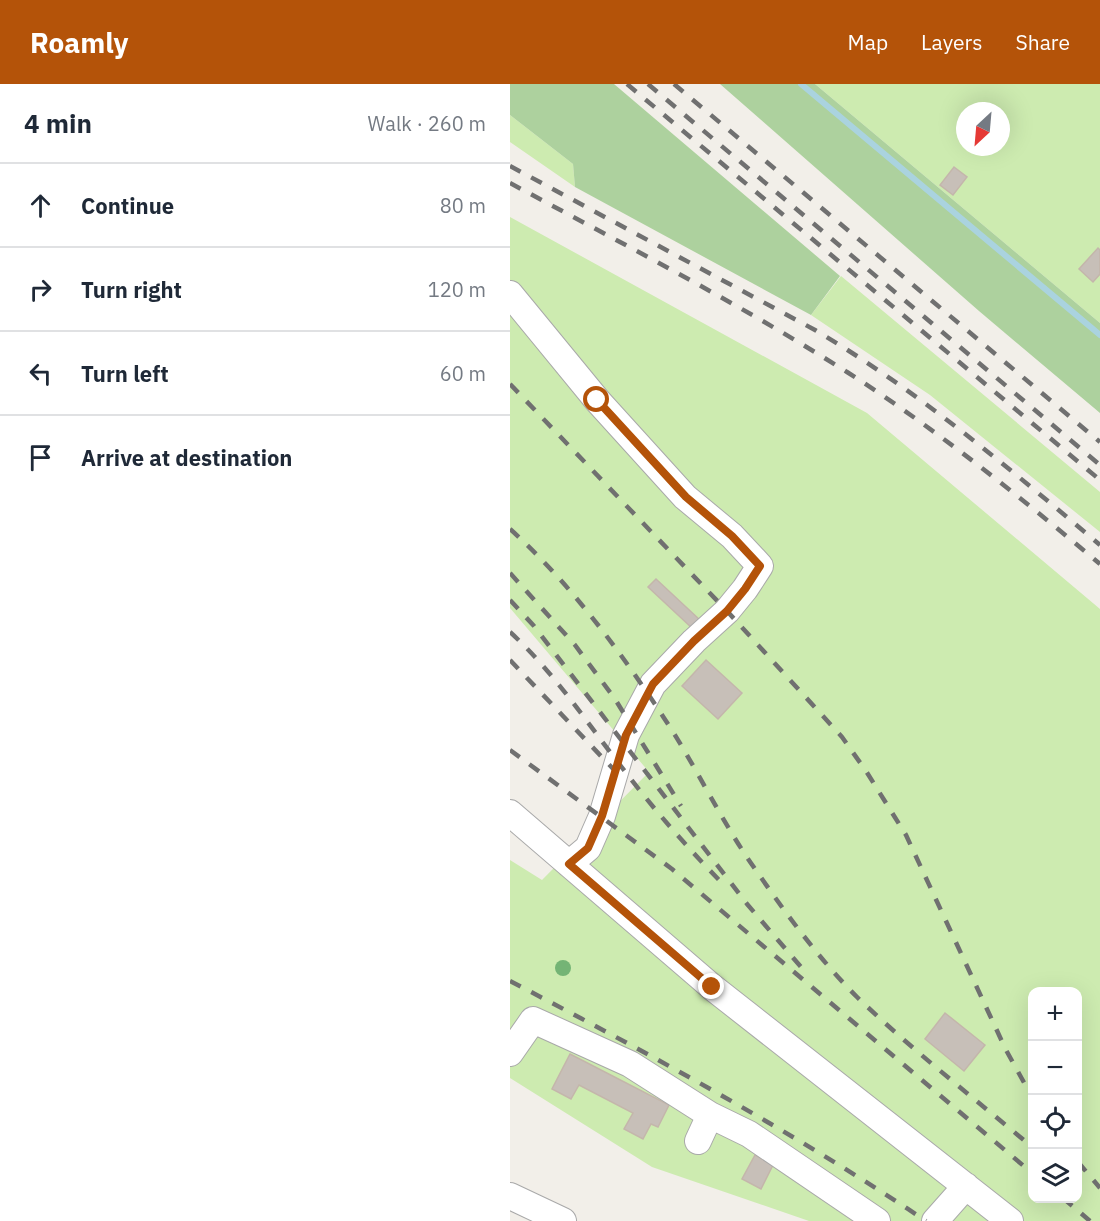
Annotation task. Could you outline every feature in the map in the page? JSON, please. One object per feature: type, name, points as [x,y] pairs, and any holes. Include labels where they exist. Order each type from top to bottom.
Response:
[{"type":"lane","points":[[510,294],[597,400],[661,471],[686,497],[732,536],[760,566],[727,611],[694,641],[653,684],[626,735],[602,816],[588,848],[569,864]]},
{"type":"lane","points":[[510,813],[712,987],[1011,1221]]},
{"type":"lane","points":[[510,1053],[533,1020],[630,1064],[710,1115],[749,1134],[877,1221]]},
{"type":"lane","points":[[698,1140],[710,1115]]},
{"type":"lane","points":[[934,1221],[966,1186]]},
{"type":"lane","points":[[510,1196],[563,1221]]},
{"type":"green space","points":[[510,84],[614,84],[840,276],[811,315],[575,187],[573,164],[510,115]]},
{"type":"green space","points":[[720,84],[815,84],[1100,323],[1100,413],[979,311]]},
{"type":"green space","points":[[815,84],[1100,84],[1100,323]]},
{"type":"green space","points":[[510,115],[573,164],[575,187],[510,142]]},
{"type":"green space","points":[[510,217],[867,413],[1100,609],[1100,1221],[809,1221],[652,1167],[510,1078],[510,860],[542,880],[649,772],[510,608]]},
{"type":"green space","points":[[841,276],[1100,492],[1100,532],[930,395],[811,315]]},
{"type":"building","points":[[954,167],[967,177],[953,195],[940,185]]},
{"type":"building","points":[[1098,248],[1100,250],[1100,274],[1093,282],[1079,269]]},
{"type":"building","points":[[656,579],[701,621],[693,629],[648,587]]},
{"type":"building","points":[[706,660],[742,693],[718,719],[682,686]]},
{"type":"building","points":[[945,1013],[985,1045],[964,1071],[925,1039]]},
{"type":"building","points":[[570,1054],[669,1105],[658,1127],[651,1124],[643,1139],[624,1129],[633,1113],[579,1085],[571,1099],[552,1089]]},
{"type":"building","points":[[755,1155],[773,1165],[761,1189],[742,1179]]},
{"type":"waterway","points":[[801,84],[1100,335]]},
{"type":"railway","points":[[627,84],[1100,480]]},
{"type":"railway","points":[[648,84],[1100,465]]},
{"type":"railway","points":[[674,84],[1100,442]]},
{"type":"railway","points":[[510,166],[815,330],[853,354],[890,378],[962,432],[1100,545]]},
{"type":"railway","points":[[510,183],[722,298],[847,372],[913,416],[977,464],[1100,564]]},
{"type":"railway","points":[[510,384],[727,611],[842,737],[906,835],[1006,1050],[1031,1095]]},
{"type":"railway","points":[[510,529],[573,595],[630,668],[676,736],[741,848],[815,950],[857,997],[899,1036],[1028,1144]]},
{"type":"railway","points":[[510,573],[575,645],[615,699],[681,806]]},
{"type":"railway","points":[[510,600],[534,626],[747,904],[807,974]]},
{"type":"railway","points":[[510,632],[557,683],[661,816],[721,882]]},
{"type":"railway","points":[[510,660],[617,773]]},
{"type":"railway","points":[[510,750],[672,869],[1028,1170]]},
{"type":"railway","points":[[510,981],[721,1095],[825,1156],[926,1221]]},
{"type":"railway","points":[[1082,1167],[1100,1188]]},
{"type":"railway","points":[[1069,1203],[1090,1221]]},
{"type":"route","points":[[597,400],[686,497],[732,536],[760,566],[727,611],[694,641],[653,684],[626,735],[602,816],[588,848],[569,864],[712,987]]}]
